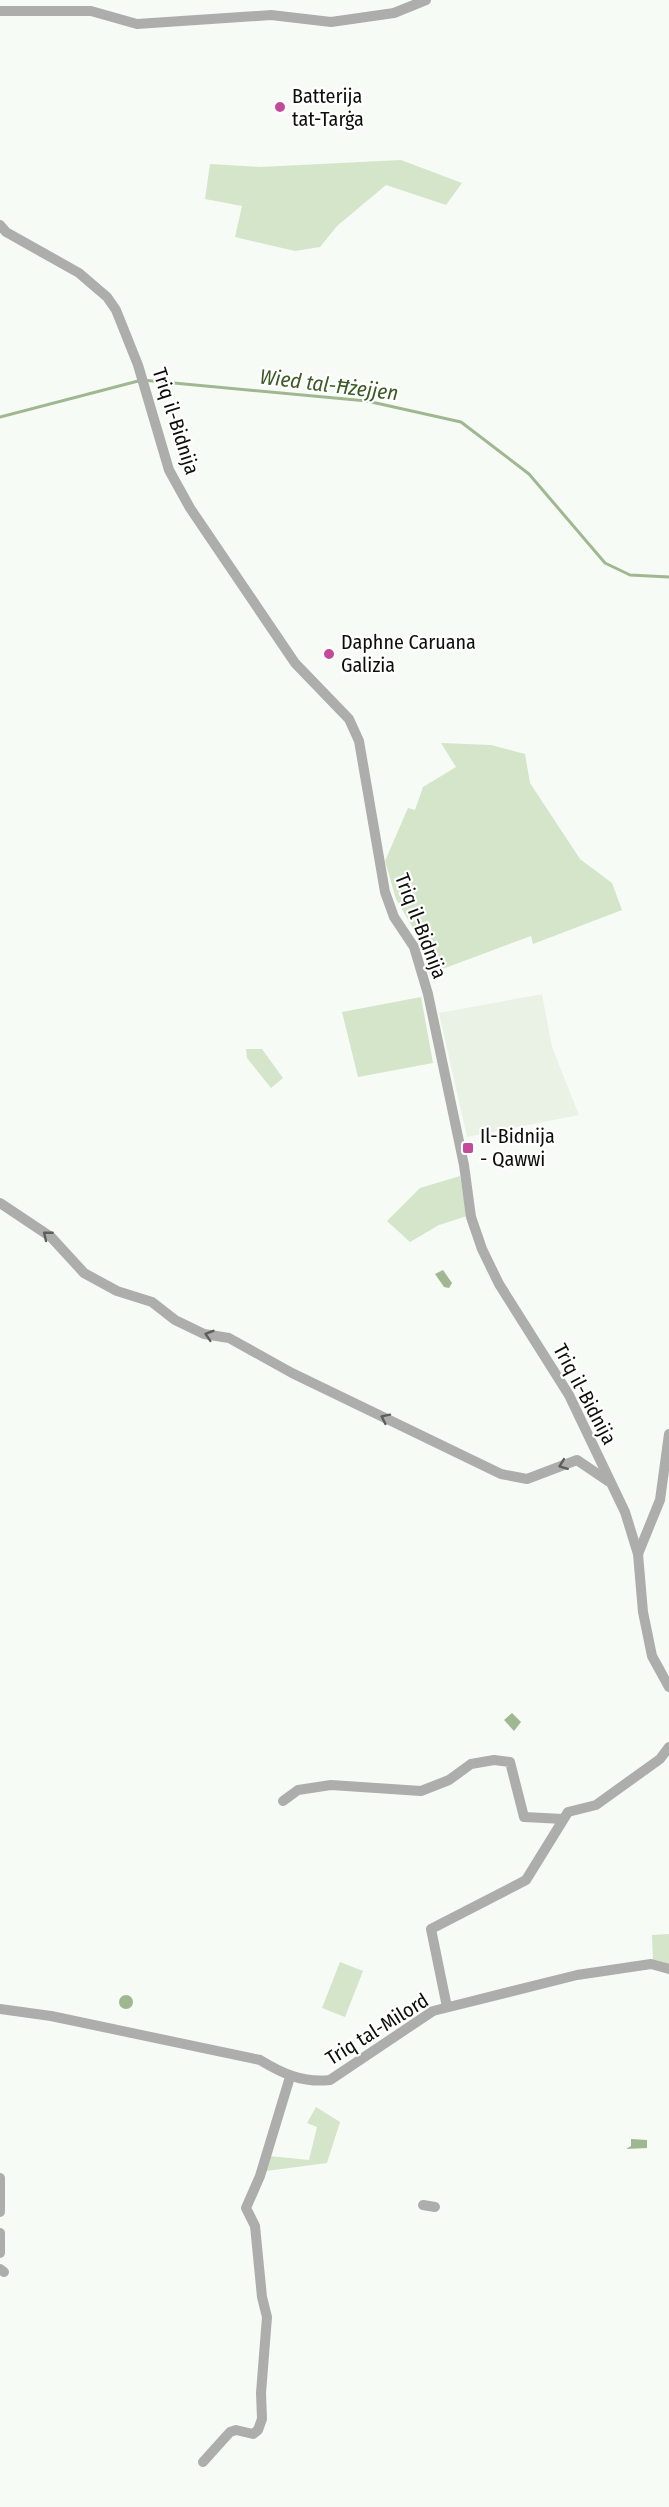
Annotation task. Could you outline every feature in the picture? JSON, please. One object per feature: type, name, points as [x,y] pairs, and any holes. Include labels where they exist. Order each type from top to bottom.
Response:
[{"type":"street","points":[[0,11],[91,11],[137,24],[271,15],[331,22],[394,13],[426,0]]},
{"type":"street","name":"Triq il-Bidnija","points":[[0,225],[6,232],[79,273],[111,303],[138,365],[169,470],[190,508],[295,663],[349,719],[359,741],[385,892],[394,917],[414,947],[428,994],[464,1165],[471,1217],[482,1249],[499,1284],[569,1395],[625,1512],[638,1554],[643,1612],[652,1656],[669,1686]]},
{"type":"street","points":[[0,1203],[51,1237],[84,1273],[107,1286],[152,1302],[175,1320],[204,1334],[229,1338],[292,1373],[501,1474],[527,1479],[577,1460],[602,1474],[613,1485]]},
{"type":"street","points":[[638,1554],[660,1500],[669,1434]]},
{"type":"street","points":[[447,2007],[431,1929],[526,1880],[568,1812],[596,1805],[660,1759],[669,1748]]},
{"type":"street","points":[[283,1801],[298,1790],[331,1785],[421,1791],[449,1780],[471,1764],[494,1760],[510,1762],[524,1817],[563,1819]]},
{"type":"street","name":"Triq tal-Milord","points":[[0,2012],[51,2016],[260,2060],[290,2077],[316,2082],[330,2080],[433,2012],[447,2007],[577,1975],[651,1964],[669,1969]]},
{"type":"street","points":[[203,2462],[225,2435],[236,2430],[253,2434],[262,2423],[261,2393],[267,2316],[262,2297],[255,2226],[246,2208],[260,2176],[290,2077]]},
{"type":"street","points":[[0,2178],[0,2212]]},
{"type":"street","points":[[423,2205],[435,2207]]},
{"type":"street","points":[[0,2233],[0,2253]]},
{"type":"shaded area","points":[[401,160],[462,183],[446,205],[386,185],[337,226],[320,247],[295,251],[235,237],[242,206],[205,199],[210,164],[260,167]]},
{"type":"shaded area","points":[[441,743],[491,745],[525,754],[530,783],[580,859],[612,883],[622,910],[533,944],[531,936],[429,974],[428,954],[396,899],[385,861],[408,808],[415,810],[423,787],[456,767]]},
{"type":"shaded area","points":[[542,994],[552,1047],[579,1115],[467,1137],[439,1013]]},
{"type":"shaded area","points":[[421,997],[433,1063],[358,1077],[342,1012]]},
{"type":"shaded area","points":[[246,1049],[262,1049],[283,1078],[271,1088],[247,1058]]},
{"type":"shaded area","points":[[460,1176],[467,1216],[439,1225],[410,1242],[387,1221],[420,1188]]},
{"type":"shaded area","points":[[443,1270],[452,1283],[449,1288],[444,1287],[435,1274]]},
{"type":"shaded area","points":[[512,1713],[521,1722],[514,1731],[504,1720]]},
{"type":"shaded area","points":[[669,1934],[669,1965],[653,1961],[652,1935]]},
{"type":"shaded area","points":[[340,1962],[363,1971],[345,2017],[322,2008]]},
{"type":"shaded area","points":[[123,1995],[129,1995],[133,2002],[129,2009],[123,2009],[119,2005],[119,1999]]},
{"type":"shaded area","points":[[316,2107],[340,2122],[327,2163],[266,2171],[269,2156],[309,2160],[317,2127],[307,2123]]},
{"type":"shaded area","points":[[631,2139],[647,2140],[647,2148],[626,2149],[631,2146]]},
{"type":"waterway","name":"Wied tal-Ħżejjen","points":[[0,417],[142,380],[367,401],[461,422],[529,474],[605,563],[630,575],[669,577]]},
{"type":"place","name":"Batterija tat-Tarġa","points":[[280,107]]},
{"type":"place","name":"Daphne Caruana Galizia","points":[[329,654]]},
{"type":"place","name":"Il-Bidnija - Qawwi","points":[[468,1148]]}]
